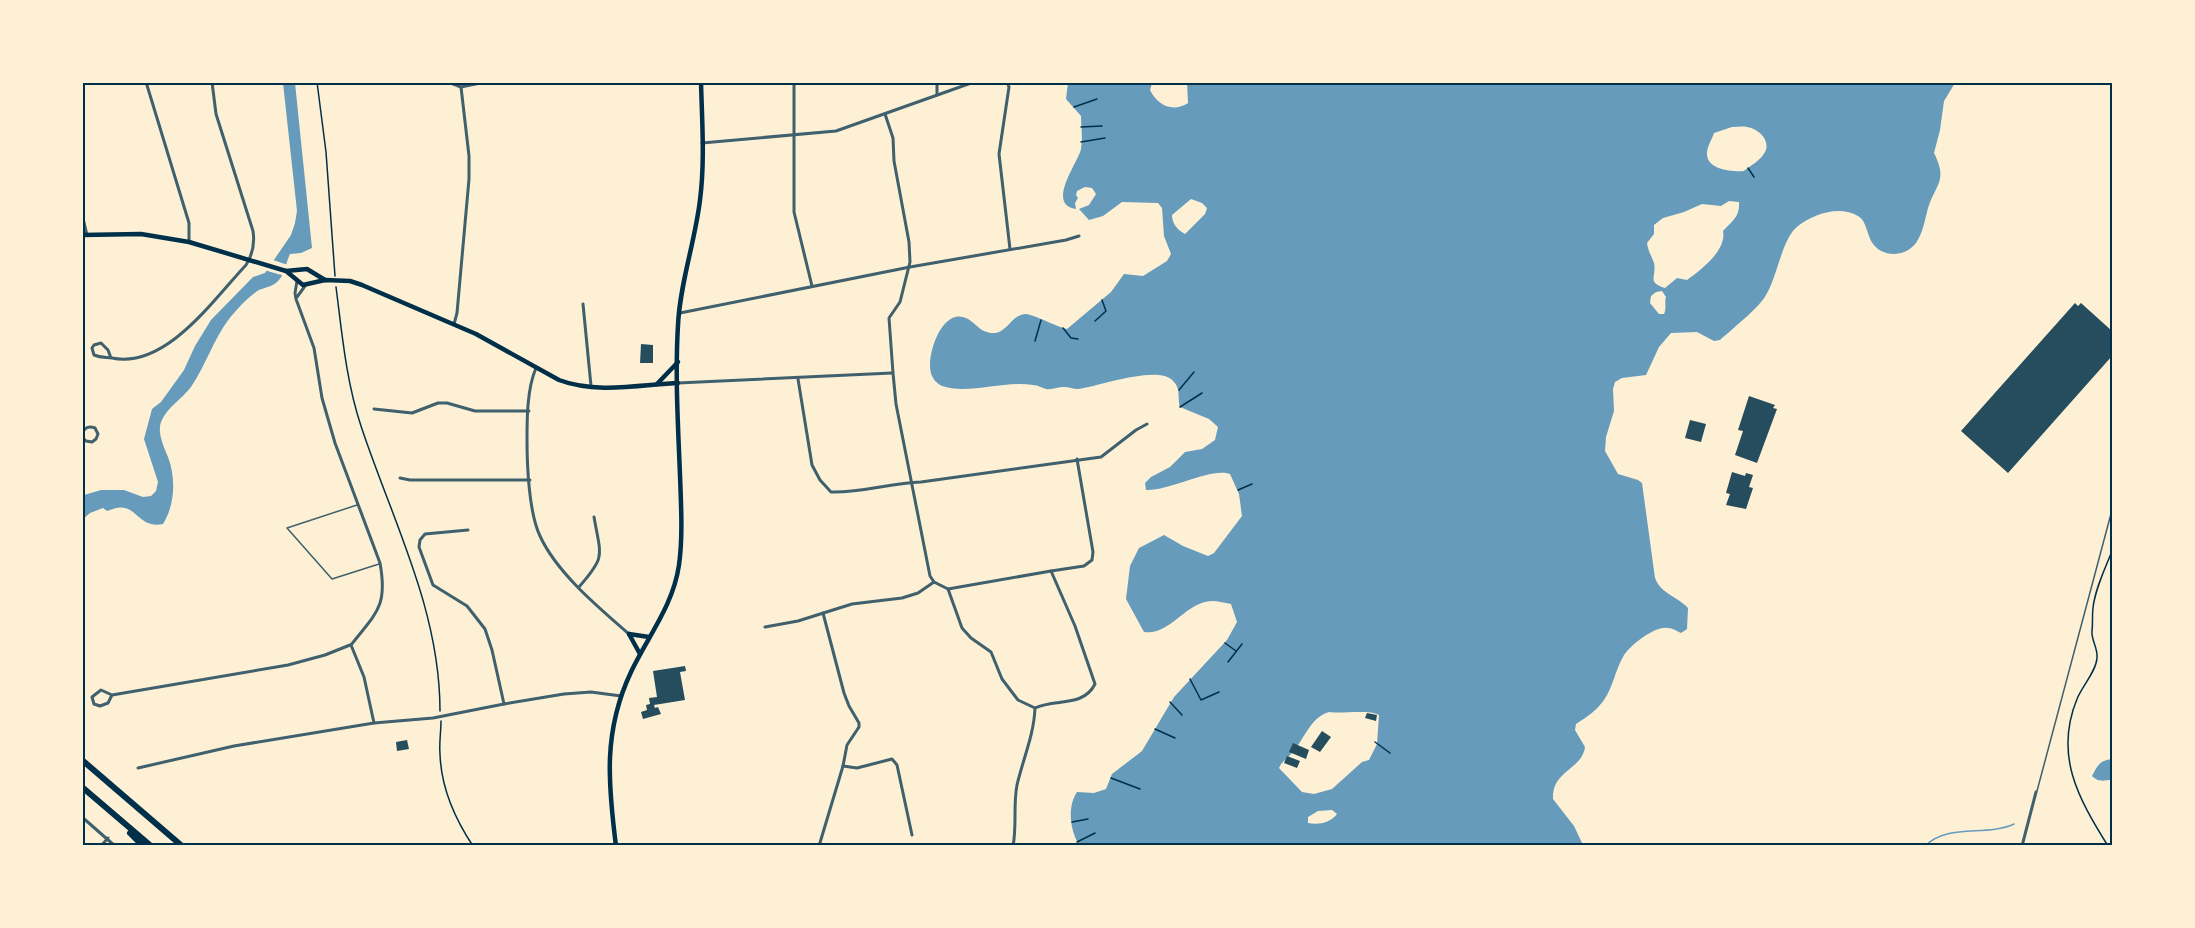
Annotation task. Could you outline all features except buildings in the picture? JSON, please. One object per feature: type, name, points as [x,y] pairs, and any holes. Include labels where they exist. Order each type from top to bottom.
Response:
[{"type":"highway","points":[[82,760],[182,846]]},
{"type":"highway","points":[[82,787],[151,846]]},
{"type":"highway","points":[[107,808],[143,846]]},
{"type":"main road","points":[[616,846],[608,772],[613,727],[621,696],[670,598],[679,563],[681,499],[679,313],[700,201],[701,82]]},
{"type":"main road","points":[[85,235],[141,234],[189,242],[266,264],[286,271],[297,280],[309,284],[325,280],[350,281],[454,324],[572,385],[591,388],[678,383]]},
{"type":"main road","points":[[286,271],[307,269],[325,280]]},
{"type":"main road","points":[[297,280],[298,272],[301,270]]},
{"type":"main road","points":[[309,284],[312,273]]},
{"type":"main road","points":[[657,384],[678,362]]},
{"type":"main road","points":[[629,634],[650,637]]},
{"type":"main road","points":[[629,634],[640,654]]},
{"type":"street","points":[[146,82],[189,223],[189,242]]},
{"type":"street","points":[[111,358],[105,345],[101,343],[92,348],[94,356],[120,361],[161,350],[176,340],[249,259],[255,240],[216,114],[212,82]]},
{"type":"street","points":[[448,82],[461,87],[485,82]]},
{"type":"street","points":[[794,82],[794,212],[812,286]]},
{"type":"street","points":[[937,82],[937,95]]},
{"type":"street","points":[[702,143],[836,131],[974,82]]},
{"type":"street","points":[[1007,82],[1009,87],[999,154],[1010,249]]},
{"type":"street","points":[[454,324],[457,313],[469,179],[469,156],[461,87]]},
{"type":"street","points":[[885,114],[893,138],[894,161],[909,242],[910,267],[900,302],[890,318],[892,373],[930,576],[934,582],[948,589],[1084,566],[1092,560],[1077,459]]},
{"type":"street","points":[[82,214],[85,235]]},
{"type":"street","points":[[679,313],[1079,236]]},
{"type":"street","points":[[112,695],[108,703],[100,706],[94,704],[92,697],[101,690],[112,695],[288,665],[325,655],[351,645],[373,620],[382,601],[383,581],[380,563],[335,443],[322,398],[314,348],[296,299],[297,280]]},
{"type":"street","points":[[296,299],[309,284]]},
{"type":"street","points":[[583,304],[591,388]]},
{"type":"street","points":[[536,367],[528,395],[527,455],[531,503],[540,537],[561,568],[629,634]]},
{"type":"street","points":[[678,383],[892,373]]},
{"type":"street","points":[[798,379],[812,465],[820,480],[831,492],[865,491],[912,482],[1101,457],[1147,424]]},
{"type":"street","points":[[374,409],[412,413],[438,403],[447,403],[475,411],[529,411]]},
{"type":"street","points":[[90,427],[95,429],[98,436],[92,442],[86,441],[83,431],[90,427]]},
{"type":"street","points":[[400,478],[410,480],[530,480]]},
{"type":"street","points":[[579,587],[599,561],[600,551],[594,517]]},
{"type":"street","points":[[468,530],[429,533],[422,536],[419,547],[434,585],[453,596],[476,616],[485,629],[504,704]]},
{"type":"street","points":[[948,589],[962,628],[971,638],[991,652],[1002,679],[1018,700],[1035,708],[1079,699],[1092,691],[1095,684],[1075,626],[1051,571]]},
{"type":"street","points":[[765,627],[798,621],[852,604],[902,598],[918,593],[934,582]]},
{"type":"street","points":[[819,846],[847,745],[859,727],[844,693],[823,613]]},
{"type":"street","points":[[351,645],[364,676],[374,723]]},
{"type":"street","points":[[138,768],[234,746],[374,723],[440,717],[504,704],[591,692],[621,696]]},
{"type":"street","points":[[1013,846],[1016,831],[1017,787],[1033,731],[1035,708]]},
{"type":"street","points":[[843,766],[857,768],[892,759],[897,765],[912,835]]},
{"type":"street","points":[[2022,846],[2036,792]]},
{"type":"street","points":[[82,817],[115,846]]},
{"type":"street","points":[[101,846],[108,838]]},
{"type":"lane","points":[[357,505],[287,528],[332,579],[380,563]]},
{"type":"lane","points":[[2036,792],[2112,510]]},
{"type":"path","points":[[317,82],[326,152],[333,261]]},
{"type":"path","points":[[1074,107],[1097,99]]},
{"type":"path","points":[[1081,127],[1102,126]]},
{"type":"path","points":[[1081,142],[1105,138]]},
{"type":"path","points":[[1748,168],[1754,177]]},
{"type":"path","points":[[338,297],[347,368],[356,410],[419,584],[430,623],[439,671],[440,755],[444,782],[456,817],[472,846]]},
{"type":"path","points":[[1095,321],[1106,311],[1102,300]]},
{"type":"path","points":[[1035,341],[1041,320]]},
{"type":"path","points":[[1064,328],[1071,338],[1078,339]]},
{"type":"path","points":[[1179,390],[1194,372]]},
{"type":"path","points":[[1180,408],[1202,393]]},
{"type":"path","points":[[1238,490],[1252,484]]},
{"type":"path","points":[[2108,846],[2086,809],[2070,771],[2067,751],[2076,699],[2097,660],[2092,632],[2093,609],[2112,551]]},
{"type":"path","points":[[1225,643],[1237,651]]},
{"type":"path","points":[[1228,662],[1242,644]]},
{"type":"path","points":[[1190,679],[1201,700],[1218,692]]},
{"type":"path","points":[[1170,702],[1182,715]]},
{"type":"path","points":[[1155,729],[1175,738]]},
{"type":"path","points":[[1375,742],[1390,753]]},
{"type":"path","points":[[1111,778],[1140,789]]},
{"type":"path","points":[[1072,822],[1088,819]]},
{"type":"path","points":[[1077,842],[1095,833]]},
{"type":"water","points":[[1187,82],[1955,83],[1944,101],[1934,153],[1940,170],[1939,182],[1928,208],[1924,226],[1911,248],[1894,254],[1883,252],[1873,244],[1861,218],[1851,213],[1827,212],[1811,218],[1798,226],[1788,239],[1763,300],[1720,340],[1714,341],[1697,332],[1671,333],[1659,347],[1646,375],[1622,378],[1615,382],[1614,411],[1606,437],[1605,451],[1618,474],[1642,483],[1655,578],[1661,588],[1688,608],[1687,629],[1681,633],[1671,628],[1662,628],[1636,642],[1623,657],[1604,700],[1592,713],[1576,724],[1575,730],[1585,747],[1583,755],[1557,782],[1553,799],[1574,826],[1583,845],[1079,845],[1073,832],[1071,819],[1072,804],[1077,792],[1094,793],[1106,789],[1112,774],[1142,751],[1174,697],[1227,640],[1237,622],[1231,604],[1212,601],[1194,607],[1162,629],[1144,632],[1126,599],[1130,566],[1139,548],[1164,535],[1208,556],[1214,553],[1242,516],[1239,494],[1230,474],[1222,473],[1146,490],[1145,483],[1151,477],[1170,467],[1185,452],[1202,449],[1215,440],[1218,427],[1209,419],[1180,407],[1178,389],[1171,379],[1163,376],[1140,376],[1078,389],[1064,387],[1046,389],[1037,385],[1022,384],[952,388],[940,385],[934,379],[931,373],[931,356],[937,336],[948,321],[955,317],[963,317],[990,333],[1003,330],[1017,317],[1025,314],[1067,329],[1111,292],[1124,274],[1143,276],[1167,261],[1171,254],[1164,236],[1162,208],[1158,203],[1122,202],[1103,216],[1089,220],[1079,209],[1089,205],[1096,194],[1092,188],[1085,187],[1077,191],[1076,209],[1067,206],[1063,200],[1063,191],[1079,155],[1082,141],[1081,116],[1066,99],[1068,83],[1152,83],[1150,90],[1153,95],[1166,106],[1177,107],[1188,103]],"holes":[[[1732,127],[1752,128],[1764,137],[1766,150],[1744,171],[1722,169],[1708,160],[1708,147],[1714,133]],[[1191,199],[1202,203],[1207,208],[1205,214],[1185,234],[1176,226],[1172,215]],[[1729,201],[1739,202],[1739,207],[1735,218],[1723,231],[1721,245],[1706,265],[1687,280],[1677,278],[1665,288],[1659,286],[1654,281],[1655,268],[1647,243],[1654,234],[1654,225],[1663,218],[1702,204],[1721,206]],[[1662,291],[1666,297],[1664,314],[1659,314],[1650,303],[1651,296]],[[1329,712],[1369,712],[1379,715],[1377,744],[1369,760],[1362,762],[1332,789],[1314,794],[1302,792],[1279,768],[1296,749],[1316,719]],[[1332,810],[1337,814],[1328,821],[1320,823],[1308,823],[1308,817],[1318,811]]]},
{"type":"water","points":[[283,83],[295,83],[312,248],[301,253],[290,254],[279,280],[247,299],[229,319],[191,387],[171,407],[161,422],[160,435],[171,465],[173,482],[172,500],[163,524],[148,523],[124,508],[107,511],[103,508],[90,513],[83,519],[84,495],[101,490],[124,490],[143,497],[151,496],[156,491],[158,482],[144,439],[152,409],[161,402],[184,370],[211,320],[253,277],[265,273],[291,235],[297,211]]},
{"type":"water","points":[[2112,759],[2112,780],[2099,780],[2092,776],[2099,764]]},
{"type":"pier","points":[[270,259],[288,265],[285,276],[264,270]]},
{"type":"waterway","points":[[1925,846],[1934,839],[1956,832],[1992,830],[2014,824]]}]
